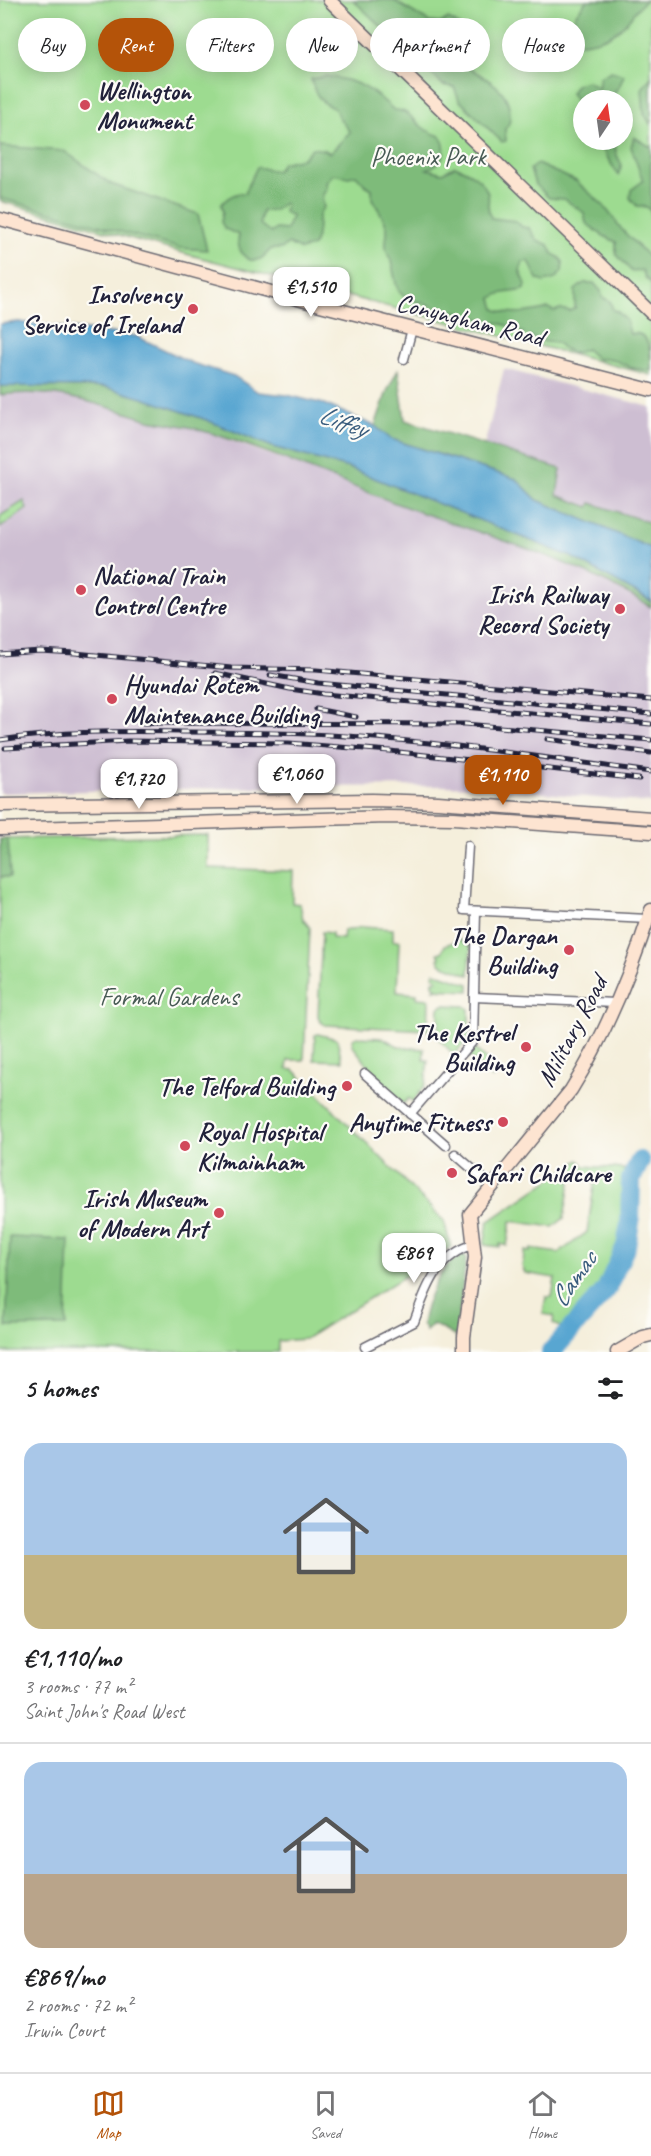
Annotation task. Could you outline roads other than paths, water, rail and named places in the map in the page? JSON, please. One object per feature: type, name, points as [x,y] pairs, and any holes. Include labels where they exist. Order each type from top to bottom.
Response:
[{"type":"main road","points":[[329,0],[651,313]]},
{"type":"main road","name":"Conyngham Road","points":[[0,219],[651,390]]},
{"type":"main road","points":[[0,805],[372,800],[438,802],[651,818]]},
{"type":"main road","points":[[0,829],[399,817],[454,818],[651,832]]},
{"type":"main road","name":"Military Road","points":[[475,1244],[470,1219],[473,1209],[571,1090],[595,1048],[616,1003],[650,915]]},
{"type":"main road","points":[[464,1352],[475,1244]]},
{"type":"main road","points":[[617,1352],[651,1335]]},
{"type":"street","points":[[404,359],[412,328]]},
{"type":"street","points":[[468,846],[464,910],[650,915]]},
{"type":"street","points":[[410,1114],[473,1041],[476,911]]},
{"type":"street","points":[[474,997],[616,1003]]},
{"type":"street","points":[[365,1074],[446,1145]]},
{"type":"street","points":[[455,1154],[493,1187]]},
{"type":"street","points":[[365,1347],[414,1322],[426,1290],[438,1269],[450,1255],[475,1244]]},
{"type":"water","name":"Liffey","points":[[19,322],[136,336],[192,363],[234,376],[258,392],[287,395],[324,404],[375,426],[391,439],[516,479],[537,500],[651,548],[651,601],[572,557],[349,468],[273,447],[204,419],[143,398],[105,387],[0,386],[0,324]]},
{"type":"water","points":[[592,1298],[595,1314],[574,1334],[561,1352],[544,1352]]},
{"type":"waterway","name":"Camac","points":[[551,1352],[606,1290],[626,1246],[630,1223],[631,1179],[640,1161]]},
{"type":"railway","points":[[0,654],[40,651],[231,668],[316,670],[651,700]]},
{"type":"railway","points":[[215,673],[324,694],[651,724]]},
{"type":"railway","points":[[270,675],[318,683],[651,714]]},
{"type":"railway","points":[[316,709],[356,717]]},
{"type":"railway","points":[[140,723],[465,724],[651,740]]},
{"type":"railway","points":[[0,740],[68,733],[113,732],[323,735],[469,747],[651,772]]},
{"type":"railway","points":[[547,739],[651,753]]},
{"type":"railway","points":[[5,748],[128,741],[289,743],[390,751],[639,779]]},
{"type":"place","name":"Wellington Monument","points":[[85,105]]},
{"type":"place","name":"Insolvency Service of Ireland","points":[[193,309]]},
{"type":"place","name":"National Train Control Centre","points":[[81,590]]},
{"type":"place","name":"Irish Railway Record Society","points":[[620,609]]},
{"type":"place","name":"Hyundai Rotem Maintenance Building","points":[[112,699]]},
{"type":"place","name":"The Dargan Building","points":[[569,950]]},
{"type":"place","name":"The Kestrel Building","points":[[526,1047]]},
{"type":"place","name":"The Telford Building","points":[[347,1086]]},
{"type":"place","name":"Anytime Fitness","points":[[503,1122]]},
{"type":"place","name":"Royal Hospital Kilmainham","points":[[185,1146]]},
{"type":"place","name":"Safari Childcare","points":[[452,1173]]},
{"type":"place","name":"Irish Museum of Modern Art","points":[[219,1213]]},
{"type":"park label","name":"Phoenix Park","points":[[428,156]]},
{"type":"park label","name":"Formal Gardens","points":[[169,996]]}]
